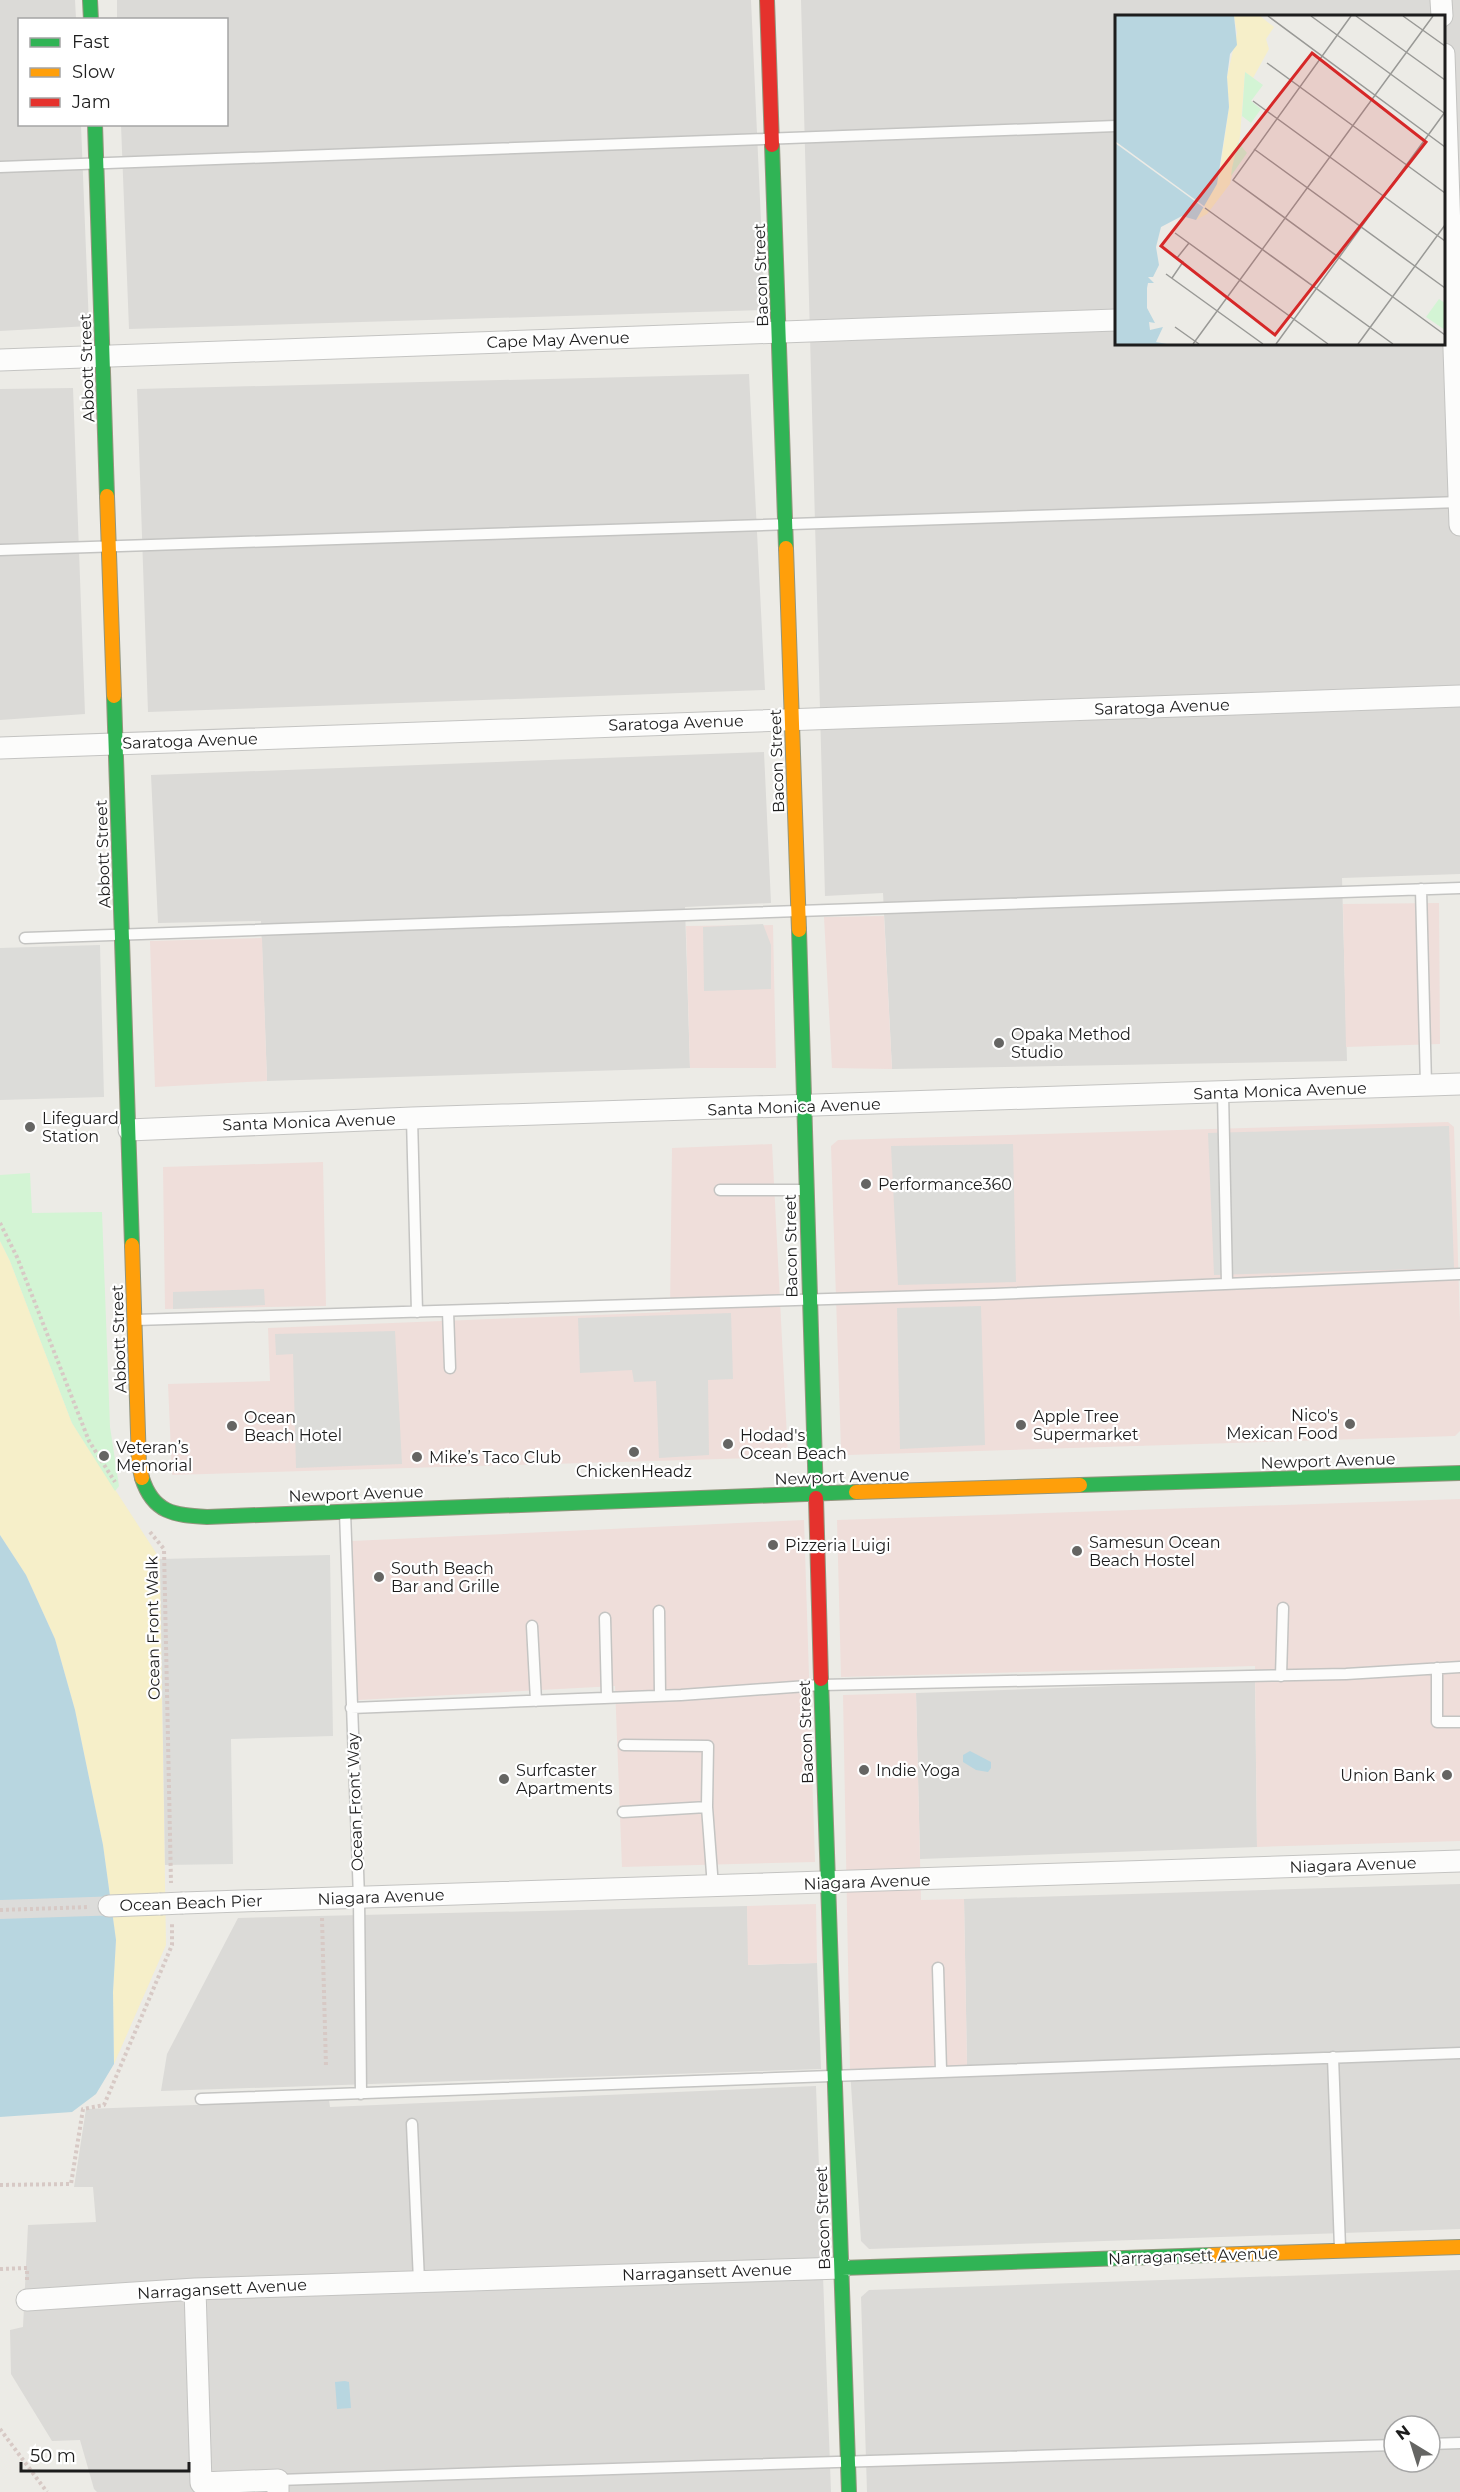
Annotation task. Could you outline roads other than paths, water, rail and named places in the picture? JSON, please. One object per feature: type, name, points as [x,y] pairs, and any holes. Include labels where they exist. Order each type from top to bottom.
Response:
[{"type":"street","points":[[90,0],[91,18]]},
{"type":"street","name":"Bacon Street","points":[[767,0],[799,912],[816,1546],[849,2492]]},
{"type":"street","points":[[1441,0],[1442,15]]},
{"type":"street","points":[[1445,72],[1450,116],[1452,310],[1460,525]]},
{"type":"street","name":"Abbott Street","points":[[95,126],[142,1484],[150,1500],[162,1509],[192,1517],[225,1516]]},
{"type":"street","name":"Cape May Avenue","points":[[0,360],[1115,320]]},
{"type":"street","name":"Saratoga Avenue","points":[[0,748],[1460,696]]},
{"type":"street","name":"Santa Monica Avenue","points":[[129,1130],[412,1118],[1223,1094],[1460,1084]]},
{"type":"street","name":"Newport Avenue","points":[[225,1516],[345,1510],[1460,1473]]},
{"type":"street","name":"Niagara Avenue","points":[[274,1901],[1460,1861]]},
{"type":"street","name":"Ocean Beach Pier","points":[[109,1906],[274,1901]]},
{"type":"street","name":"Narragansett Avenue","points":[[27,2300],[195,2289],[1460,2247]]},
{"type":"street","points":[[195,2289],[201,2483],[278,2486]]},
{"type":"lane","points":[[0,166],[1115,126]]},
{"type":"lane","points":[[0,550],[1460,502]]},
{"type":"lane","points":[[25,938],[1460,888]]},
{"type":"lane","points":[[1421,889],[1426,1085]]},
{"type":"lane","points":[[1223,1094],[1227,1284]]},
{"type":"lane","points":[[412,1118],[417,1312]]},
{"type":"lane","points":[[720,1190],[806,1190]]},
{"type":"lane","points":[[135,1320],[809,1299],[1460,1274]]},
{"type":"lane","points":[[448,1311],[450,1368]]},
{"type":"lane","name":"Ocean Front Way","points":[[345,1510],[359,1898],[361,2094]]},
{"type":"lane","points":[[1281,1676],[1283,1608]]},
{"type":"lane","points":[[659,1611],[660,1695]]},
{"type":"lane","points":[[605,1618],[607,1697]]},
{"type":"lane","points":[[532,1626],[536,1701]]},
{"type":"lane","points":[[351,1708],[660,1695],[821,1685],[1281,1676],[1460,1667]]},
{"type":"lane","points":[[1437,1668],[1437,1722],[1460,1722]]},
{"type":"lane","points":[[624,1745],[708,1746],[708,1807],[713,1887]]},
{"type":"lane","points":[[623,1812],[708,1807]]},
{"type":"lane","points":[[938,1968],[941,2070]]},
{"type":"lane","points":[[201,2099],[941,2070],[1460,2053]]},
{"type":"lane","points":[[1333,2057],[1340,2252]]},
{"type":"lane","points":[[412,2124],[419,2281]]},
{"type":"lane","points":[[1442,2444],[1460,2443]]},
{"type":"lane","points":[[278,2486],[1070,2452],[1382,2445]]},
{"type":"water","points":[[0,1535],[26,1575],[55,1639],[75,1710],[103,1845],[116,1940],[113,1992],[114,2064],[96,2094],[72,2112],[0,2117]]},
{"type":"water","points":[[970,1751],[991,1762],[988,1772],[976,1770],[963,1762],[963,1755]]},
{"type":"water","points":[[335,2382],[349,2382],[351,2408],[337,2409]]},
{"type":"place","name":"Opaka Method Studio","points":[[999,1043]]},
{"type":"place","name":"Lifeguard Station","points":[[30,1127]]},
{"type":"place","name":"Performance360","points":[[866,1184]]},
{"type":"place","name":"Nico's Mexican Food","points":[[1350,1424]]},
{"type":"place","name":"Apple Tree Supermarket","points":[[1021,1425]]},
{"type":"place","name":"Ocean Beach Hotel","points":[[232,1426]]},
{"type":"place","name":"Hodad's Ocean Beach","points":[[728,1444]]},
{"type":"place","name":"ChickenHeadz","points":[[634,1452]]},
{"type":"place","name":"Veteran’s Memorial","points":[[104,1456]]},
{"type":"place","name":"Mike’s Taco Club","points":[[417,1457]]},
{"type":"place","name":"Pizzeria Luigi","points":[[773,1545]]},
{"type":"place","name":"Samesun Ocean Beach Hostel","points":[[1077,1551]]},
{"type":"place","name":"South Beach Bar and Grille","points":[[379,1577]]},
{"type":"place","name":"Indie Yoga","points":[[864,1770]]},
{"type":"place","name":"Union Bank","points":[[1447,1775]]},
{"type":"place","name":"Surfcaster Apartments","points":[[504,1779]]}]
